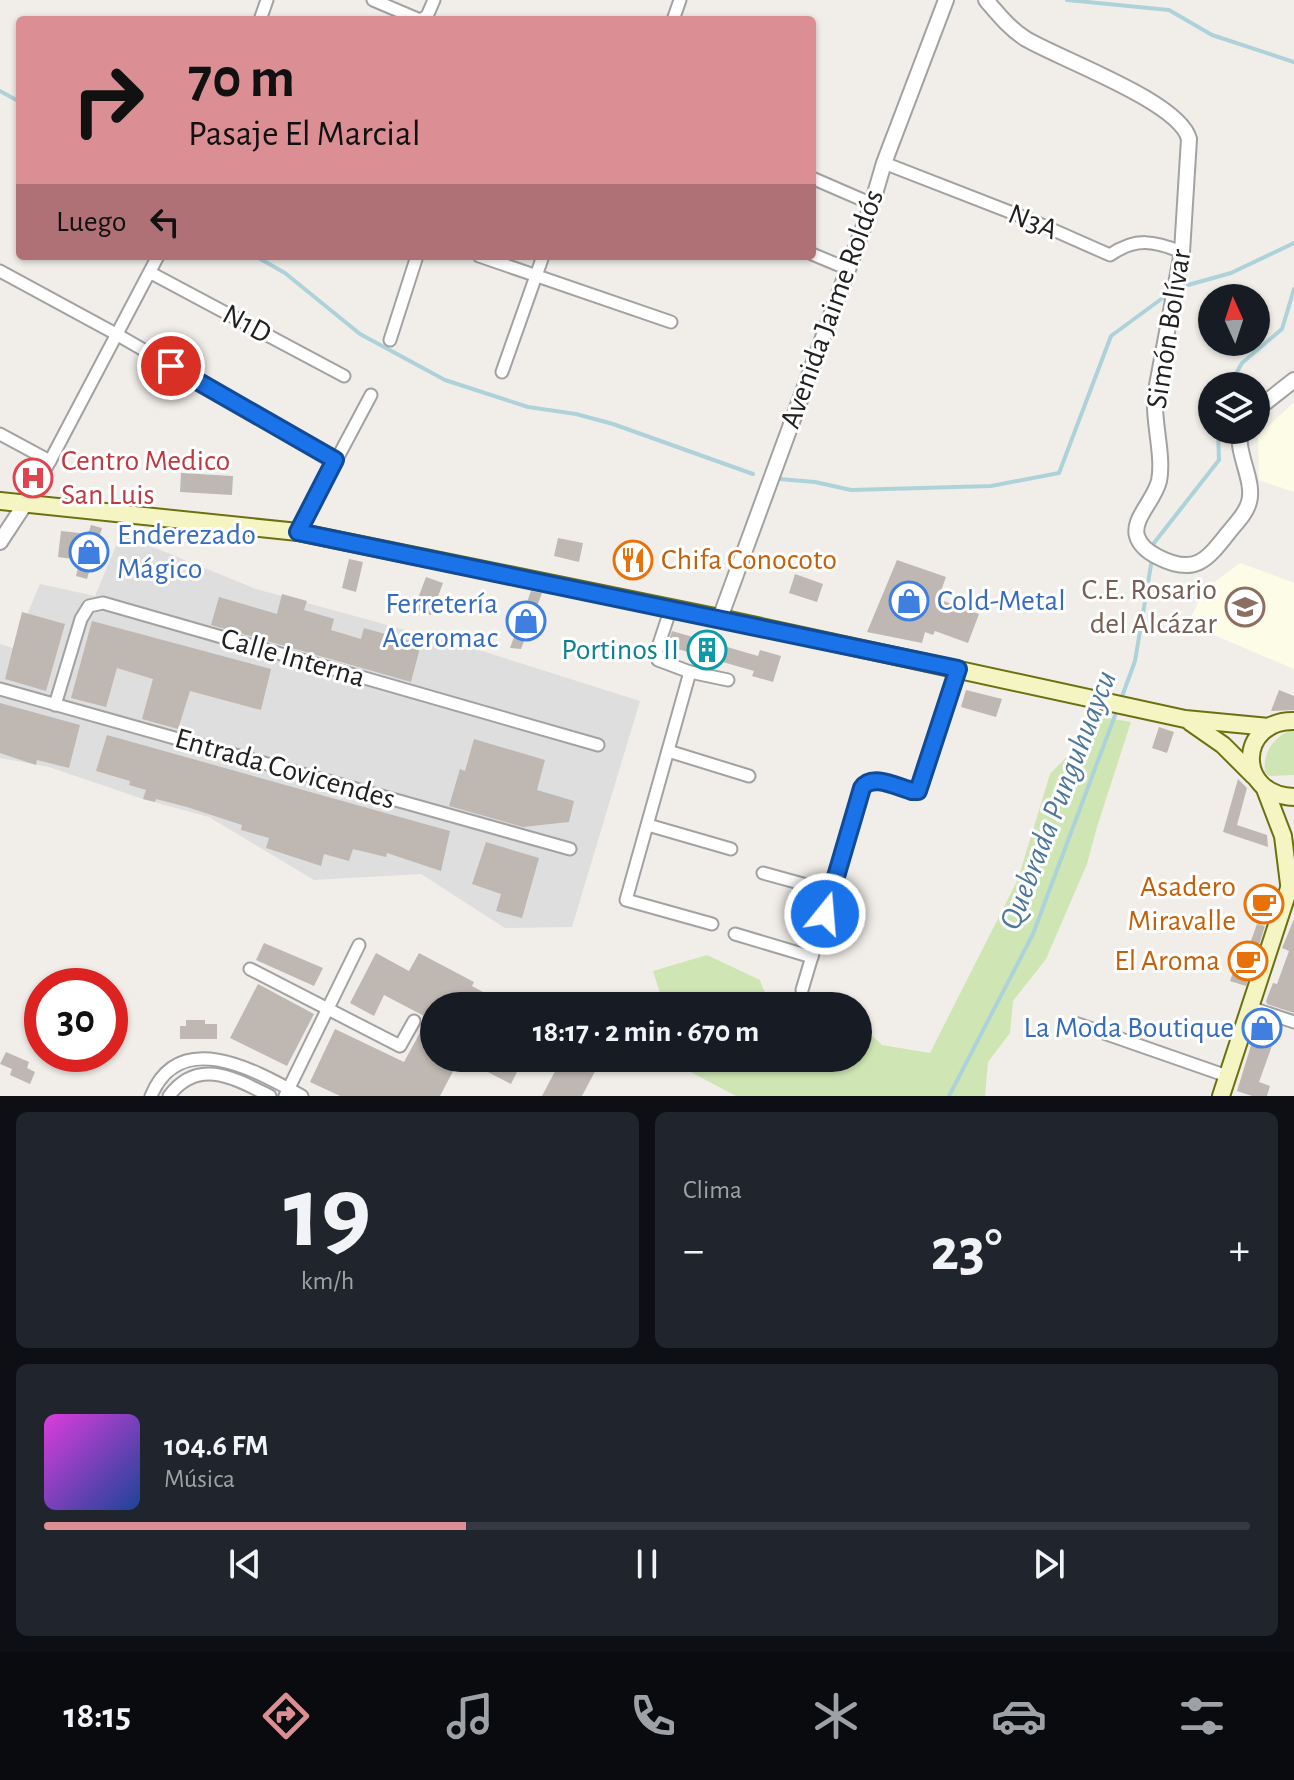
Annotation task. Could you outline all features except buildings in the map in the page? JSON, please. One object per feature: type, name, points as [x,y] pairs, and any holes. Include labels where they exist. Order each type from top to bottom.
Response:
[{"type":"main road","points":[[0,501],[298,532],[720,618],[1185,719],[1269,727]]},
{"type":"main road","points":[[1185,719],[1223,745],[1278,796],[1294,797]]},
{"type":"main road","points":[[1221,1096],[1292,880],[1283,836],[1251,758],[1252,749],[1269,727],[1279,722],[1294,721]]},
{"type":"street","points":[[373,0],[411,16]]},
{"type":"street","name":"Avenida Jaime Roldós","points":[[720,618],[946,0]]},
{"type":"street","name":"Simón Bolívar","points":[[986,0],[1026,39],[1160,107],[1187,129],[1189,139],[1182,252],[1155,396],[1160,477],[1153,499],[1138,520],[1136,529],[1140,543],[1150,552],[1184,566],[1200,563],[1217,550],[1244,514],[1250,497],[1240,444]]},
{"type":"street","name":"N3A","points":[[884,163],[1033,221],[1110,255],[1122,247],[1145,241],[1158,242],[1182,252]]},
{"type":"street","points":[[816,180],[872,204]]},
{"type":"street","points":[[816,256],[848,269]]},
{"type":"street","points":[[0,542],[50,461],[156,260]]},
{"type":"street","points":[[390,340],[416,260]]},
{"type":"street","points":[[491,260],[671,322]]},
{"type":"street","points":[[502,372],[542,260]]},
{"type":"street","points":[[0,271],[335,460]]},
{"type":"street","name":"N1D","points":[[151,273],[344,376]]},
{"type":"street","points":[[1270,399],[1294,380]]},
{"type":"street","points":[[298,532],[371,395]]},
{"type":"street","points":[[0,434],[50,461]]},
{"type":"street","name":"Calle Interna","points":[[55,705],[81,619],[89,606],[103,603],[598,745]]},
{"type":"street","points":[[671,608],[657,650],[658,660],[690,672],[728,680]]},
{"type":"street","points":[[802,990],[866,783],[874,780],[918,791],[958,669]]},
{"type":"street","points":[[690,672],[626,900],[712,924]]},
{"type":"street","name":"Entrada Covicendes","points":[[0,689],[570,849]]},
{"type":"street","points":[[668,751],[749,776]]},
{"type":"street","points":[[648,825],[731,849]]},
{"type":"street","points":[[763,873],[832,892]]},
{"type":"street","points":[[735,934],[812,957]]},
{"type":"street","points":[[287,1092],[359,945]]},
{"type":"street","points":[[250,969],[400,1046],[414,1021]]},
{"type":"street","points":[[1252,1008],[1294,1022]]},
{"type":"street","points":[[1075,1023],[1227,1076]]},
{"type":"street","points":[[151,1096],[166,1072],[196,1060],[215,1059],[243,1066],[287,1092],[302,1096]]},
{"type":"street","points":[[169,1096],[178,1085],[189,1079],[214,1073],[270,1096]]},
{"type":"shaded area","points":[[1294,402],[1294,492],[1259,480],[1258,444],[1270,444],[1270,425]]},
{"type":"shaded area","points":[[121,534],[256,589],[482,651],[640,701],[572,927],[505,928],[421,874],[314,880],[209,817],[143,799],[49,767],[0,758],[0,644],[13,648],[40,584],[95,596]]},
{"type":"shaded area","name":"C.E. Rosario del Alcázar","points":[[1240,563],[1294,583],[1294,669],[1188,624],[1204,590]]},
{"type":"green space","points":[[1097,716],[1131,722],[1087,864],[1046,959],[1013,1001],[1010,1033],[988,1062],[985,1096],[736,1096],[691,1072],[872,1072],[872,1035],[882,1045],[930,1053],[1018,879],[1050,774],[1079,744]]},
{"type":"green space","points":[[1294,728],[1294,775],[1269,776],[1265,772],[1268,751],[1281,735]]},
{"type":"green space","points":[[707,955],[760,980],[765,992],[660,992],[653,971]]},
{"type":"waterway","points":[[1067,0],[1169,10],[1212,35],[1294,62]]},
{"type":"waterway","points":[[0,91],[16,100]]},
{"type":"waterway","points":[[1188,285],[1231,273],[1294,243]]},
{"type":"waterway","points":[[262,260],[285,273],[360,334],[445,380],[528,407],[576,414],[613,424],[753,474]]},
{"type":"waterway","name":"Quebrada Punguhuaycu","points":[[1237,372],[1242,363],[1282,329],[1294,289]]},
{"type":"waterway","points":[[780,479],[851,490],[991,486],[1059,473],[1111,336],[1164,297]]},
{"type":"waterway","name":"Quebrada Punguhuaycu","points":[[1153,550],[1154,543],[1219,460],[1218,444]]},
{"type":"waterway","name":"Quebrada Punguhuaycu","points":[[1120,702],[1135,661],[1152,559]]},
{"type":"waterway","name":"Quebrada Punguhuaycu","points":[[949,1096],[1033,934],[1117,710]]},
{"type":"place","name":"Centro Medico San Luis","points":[[33,478]]},
{"type":"place","name":"Enderezado Mágico","points":[[89,552]]},
{"type":"place","name":"Chifa Conocoto","points":[[633,560]]},
{"type":"place","name":"Cold-Metal","points":[[909,601]]},
{"type":"place","name":"C.E. Rosario del Alcázar","points":[[1245,607]]},
{"type":"place","name":"Ferretería Aceromac","points":[[526,621]]},
{"type":"place","name":"Portinos II","points":[[707,650]]},
{"type":"place","name":"Asadero Miravalle","points":[[1264,904]]},
{"type":"place","name":"El Aroma","points":[[1248,961]]},
{"type":"place","name":"La Moda Boutique","points":[[1262,1028]]},
{"type":"route","points":[[171,366],[335,460],[298,532],[958,669],[918,791],[874,780],[862,788],[825,914]]}]
